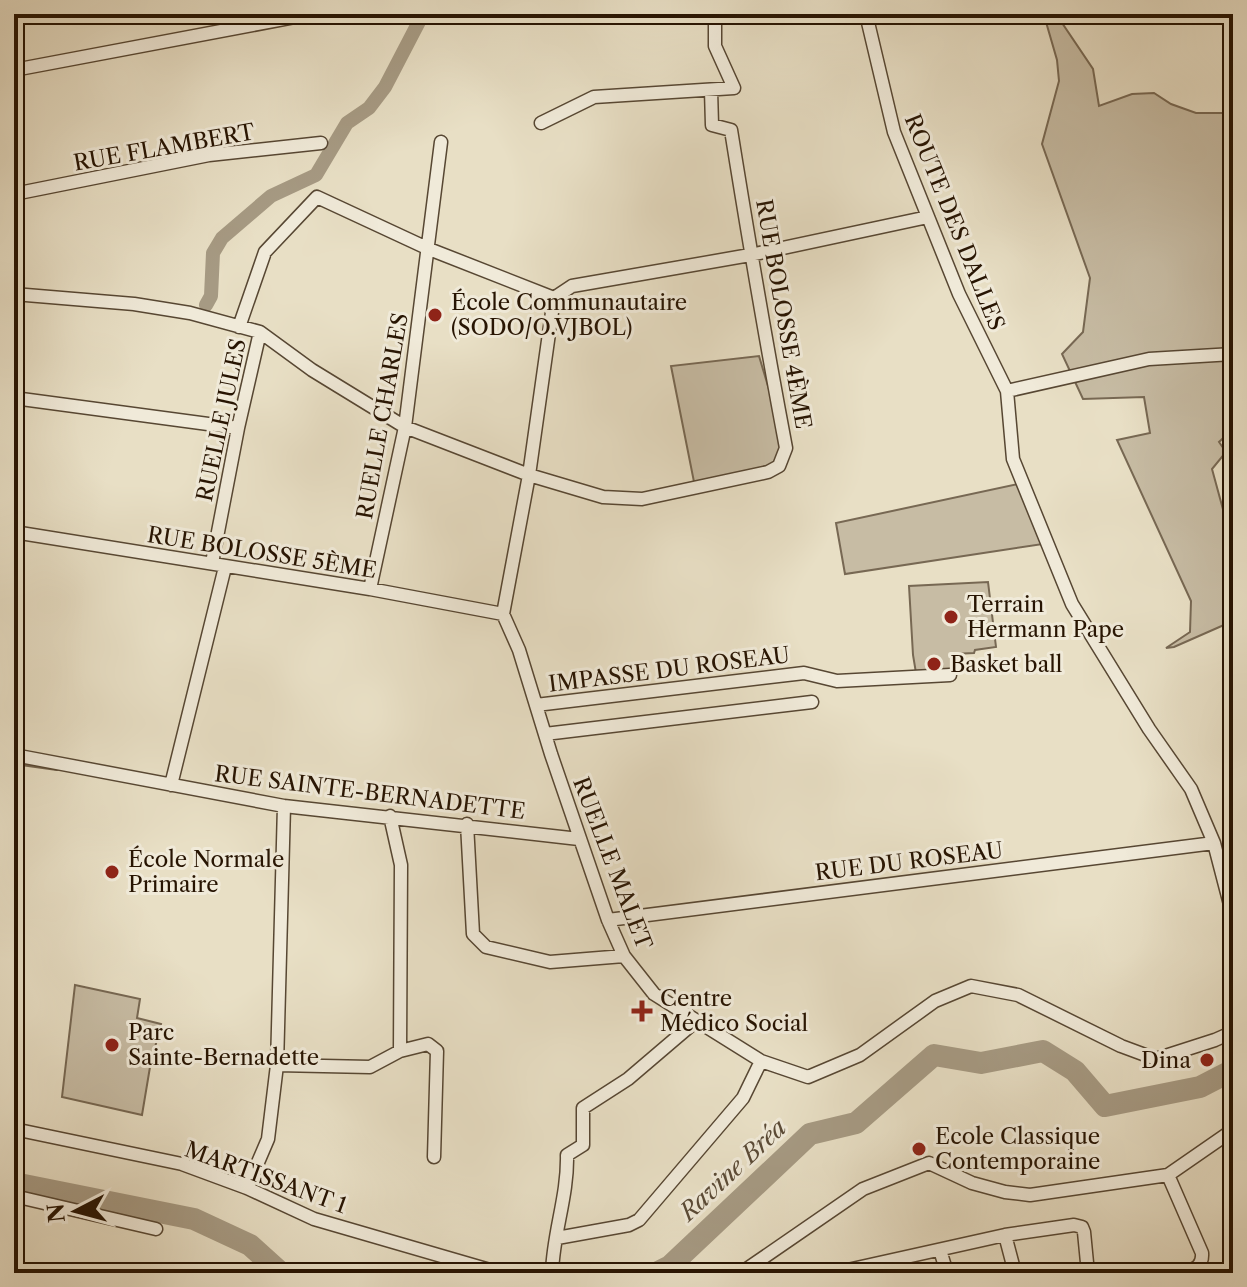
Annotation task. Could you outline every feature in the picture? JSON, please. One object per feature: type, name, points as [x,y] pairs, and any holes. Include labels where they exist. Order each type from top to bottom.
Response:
[{"type":"street","points":[[14,70],[311,14]]},
{"type":"street","points":[[541,123],[594,97],[734,88],[715,46],[715,14]]},
{"type":"street","name":"ROUTE DES DALLES","points":[[866,14],[894,132],[959,294],[1007,391],[1013,459],[1072,604],[1149,729],[1191,789],[1214,843],[1233,916]]},
{"type":"street","name":"RUE BOLOSSE 4ÈME","points":[[14,294],[134,304],[190,313],[260,332],[312,370],[405,427],[529,475],[603,497],[642,499],[768,472],[779,466],[786,448],[750,255],[747,216],[731,130],[712,125],[711,90]]},
{"type":"street","name":"RUELLE CHARLES","points":[[370,589],[405,427],[441,142]]},
{"type":"street","name":"RUE FLAMBERT","points":[[14,194],[209,155],[321,143]]},
{"type":"street","points":[[239,327],[265,252],[317,197],[429,249],[554,298]]},
{"type":"street","points":[[503,614],[529,475],[554,298],[572,286],[750,255],[928,217]]},
{"type":"street","name":"RUELLE JULES","points":[[171,785],[218,565],[238,428],[260,332]]},
{"type":"street","points":[[1007,391],[1149,359],[1233,354]]},
{"type":"street","points":[[14,398],[238,428]]},
{"type":"street","name":"RUE BOLOSSE 5ÈME","points":[[14,532],[370,589],[503,614]]},
{"type":"street","name":"RUELLE MALET","points":[[503,614],[519,650],[579,839],[624,956],[654,994],[761,1061],[808,1077],[860,1055],[935,1001],[971,986],[1018,995],[1121,1046],[1156,1059],[1233,1032]]},
{"type":"street","name":"IMPASSE DU ROSEAU","points":[[536,705],[804,673],[837,681],[950,675]]},
{"type":"street","points":[[545,734],[812,702]]},
{"type":"street","name":"RUE SAINTE-BERNADETTE","points":[[14,755],[284,806],[467,824],[579,839]]},
{"type":"street","points":[[247,1188],[268,1139],[277,1065],[284,806]]},
{"type":"street","points":[[390,816],[401,865],[400,1051]]},
{"type":"street","points":[[467,824],[473,934],[486,947],[550,962],[624,956]]},
{"type":"street","name":"RUE DU ROSEAU","points":[[608,920],[1214,843]]},
{"type":"street","points":[[552,1273],[553,1249],[567,1181],[567,1155],[583,1145],[583,1108],[628,1079],[696,1021]]},
{"type":"street","points":[[277,1065],[370,1067],[400,1051],[428,1044],[437,1051],[434,1157]]},
{"type":"street","points":[[557,1238],[629,1225],[639,1220],[743,1098],[761,1061]]},
{"type":"street","name":"MARTISSANT 1","points":[[14,1129],[182,1164],[247,1188],[314,1219],[500,1273]]},
{"type":"street","points":[[741,1273],[863,1189],[929,1163],[972,1183],[1030,1195],[1168,1175],[1233,1130]]},
{"type":"street","points":[[1168,1175],[1202,1253],[1203,1260],[1198,1268],[1184,1273]]},
{"type":"street","points":[[14,1196],[156,1229]]},
{"type":"street","points":[[834,1273],[1005,1235],[1079,1225],[1084,1232],[1088,1273]]},
{"type":"street","points":[[1005,1235],[1015,1273]]},
{"type":"street","points":[[940,1250],[947,1273]]},
{"type":"shaded area","points":[[1040,14],[1056,14],[1093,69],[1099,106],[1132,94],[1154,93],[1171,104],[1196,113],[1233,113],[1233,429],[1219,442],[1226,452],[1212,469],[1233,546],[1233,621],[1174,647],[1166,648],[1190,632],[1191,601],[1117,440],[1150,433],[1144,397],[1083,399],[1062,354],[1083,332],[1090,278],[1042,144],[1059,81],[1057,60],[1046,22]]},
{"type":"shaded area","points":[[759,356],[785,443],[768,472],[694,482],[671,366]]},
{"type":"shaded area","points":[[1023,483],[1043,544],[845,574],[836,523]]},
{"type":"shaded area","name":"Terrain Hermann Pape","points":[[988,582],[996,647],[953,654],[955,673],[916,673],[909,586]]},
{"type":"shaded area","name":"Parc Sainte-Bernadette","points":[[75,985],[140,999],[137,1018],[161,1024],[142,1115],[62,1097]]},
{"type":"waterway","points":[[206,305],[211,296],[213,253],[222,238],[271,196],[316,175],[347,123],[369,108],[385,87],[423,14]]},
{"type":"waterway","points":[[14,763],[57,769]]},
{"type":"waterway","name":"Ravine Bréa","points":[[656,1273],[670,1266],[810,1134],[856,1123],[934,1055],[981,1063],[1043,1051],[1075,1071],[1105,1106],[1200,1087],[1233,1070]]},
{"type":"waterway","name":"Ravine Bréa","points":[[14,1183],[194,1219],[250,1245],[281,1273]]},
{"type":"place","name":"École Communautaire (SODO/O.VJBOL)","points":[[435,315]]},
{"type":"place","name":"Terrain Hermann Pape","points":[[951,617]]},
{"type":"place","name":"Basket ball","points":[[934,664]]},
{"type":"place","name":"École Normale Primaire","points":[[112,872]]},
{"type":"place","name":"Centre Médico Social","points":[[642,1011]]},
{"type":"place","name":"Parc Sainte-Bernadette","points":[[112,1045]]},
{"type":"place","name":"Dina","points":[[1207,1060]]},
{"type":"place","name":"Ecole Classique Contemporaine","points":[[919,1149]]}]
